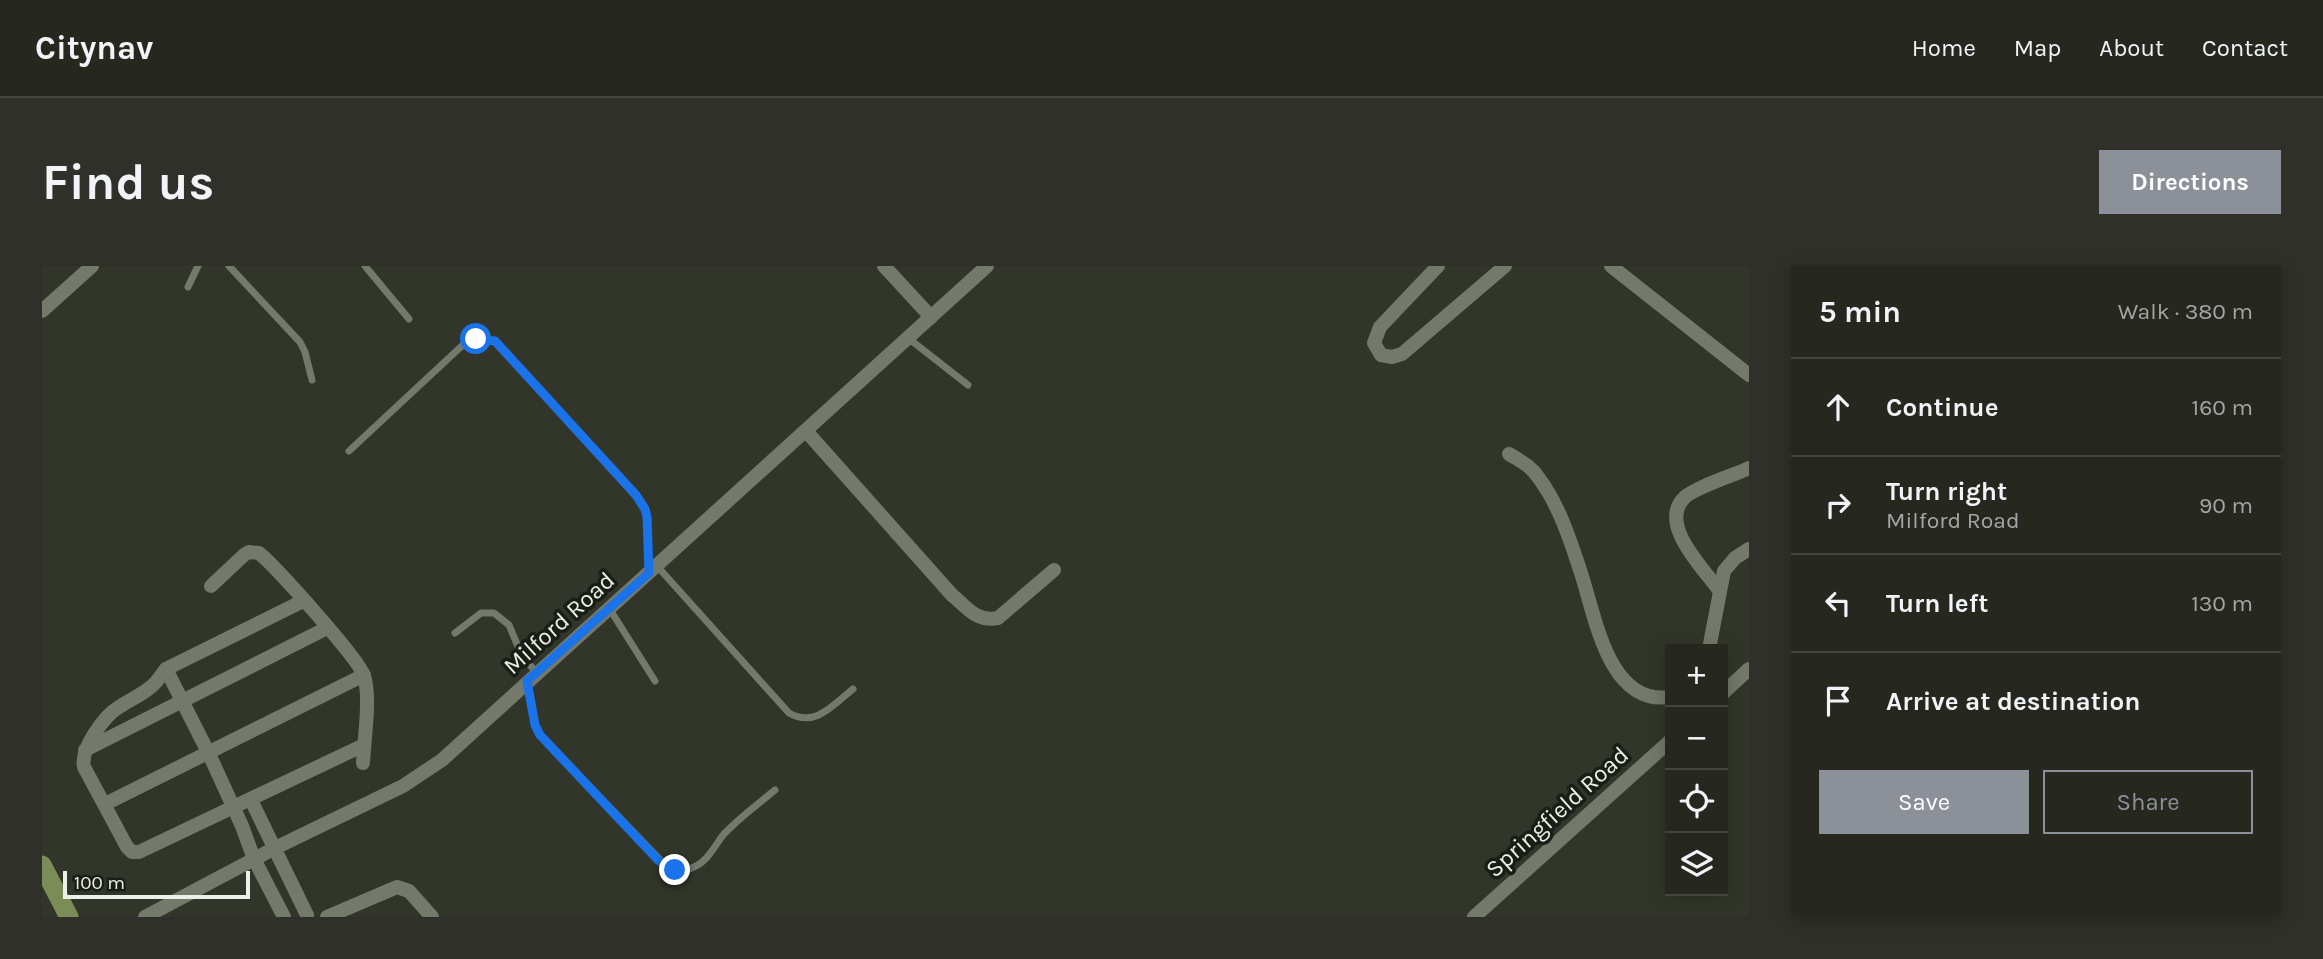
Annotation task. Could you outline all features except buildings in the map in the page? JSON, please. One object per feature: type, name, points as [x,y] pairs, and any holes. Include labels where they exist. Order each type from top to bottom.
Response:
[{"type":"street","points":[[42,311],[92,266]]},
{"type":"street","points":[[884,266],[932,317]]},
{"type":"street","name":"Milford Road","points":[[145,917],[418,777],[474,732],[987,266]]},
{"type":"street","points":[[1438,266],[1380,327],[1374,343],[1381,355],[1392,357],[1402,354],[1505,266]]},
{"type":"street","points":[[1611,266],[1749,375]]},
{"type":"street","points":[[806,431],[952,595],[978,618],[998,618],[1054,570]]},
{"type":"street","points":[[1509,454],[1528,466],[1539,478],[1557,511],[1580,570],[1605,652],[1628,683],[1641,694],[1665,697]]},
{"type":"street","points":[[1719,590],[1682,539],[1676,528],[1675,517],[1686,496],[1749,468]]},
{"type":"street","points":[[1710,644],[1721,578],[1728,564],[1749,549]]},
{"type":"street","points":[[211,586],[244,555],[255,552],[264,557],[327,628],[364,675],[366,693],[363,763]]},
{"type":"street","points":[[303,601],[166,669],[150,689],[112,712],[85,750],[85,767],[122,839],[132,852],[148,849],[364,745]]},
{"type":"street","points":[[85,750],[327,628]]},
{"type":"street","points":[[166,669],[209,754],[247,837],[254,859],[284,917]]},
{"type":"street","points":[[1728,688],[1749,669]]},
{"type":"street","points":[[106,804],[364,675]]},
{"type":"street","name":"Springfield Road","points":[[1475,917],[1665,746]]},
{"type":"street","points":[[251,800],[305,916]]},
{"type":"street","points":[[247,837],[265,828]]},
{"type":"street","points":[[42,865],[69,917]]},
{"type":"street","points":[[267,882],[287,873]]},
{"type":"street","points":[[327,917],[397,887],[409,891],[432,917]]},
{"type":"street","points":[[42,892],[55,917]]},
{"type":"lane","points":[[188,287],[198,266]]},
{"type":"lane","points":[[229,266],[300,342],[306,352],[312,380]]},
{"type":"lane","points":[[365,266],[410,319]]},
{"type":"lane","points":[[908,338],[968,385]]},
{"type":"lane","points":[[349,451],[465,343],[476,339],[495,341],[641,502],[647,517],[653,569],[789,713],[798,718],[812,719],[853,689]]},
{"type":"lane","points":[[609,608],[656,681]]},
{"type":"lane","points":[[455,633],[481,613],[494,613],[509,625],[532,677],[535,725],[540,735],[667,867],[685,870],[704,861],[726,832],[775,790]]},
{"type":"route","points":[[476,339],[495,341],[636,495],[645,509],[649,573],[527,681],[535,725],[540,735],[658,860],[675,870]]}]
